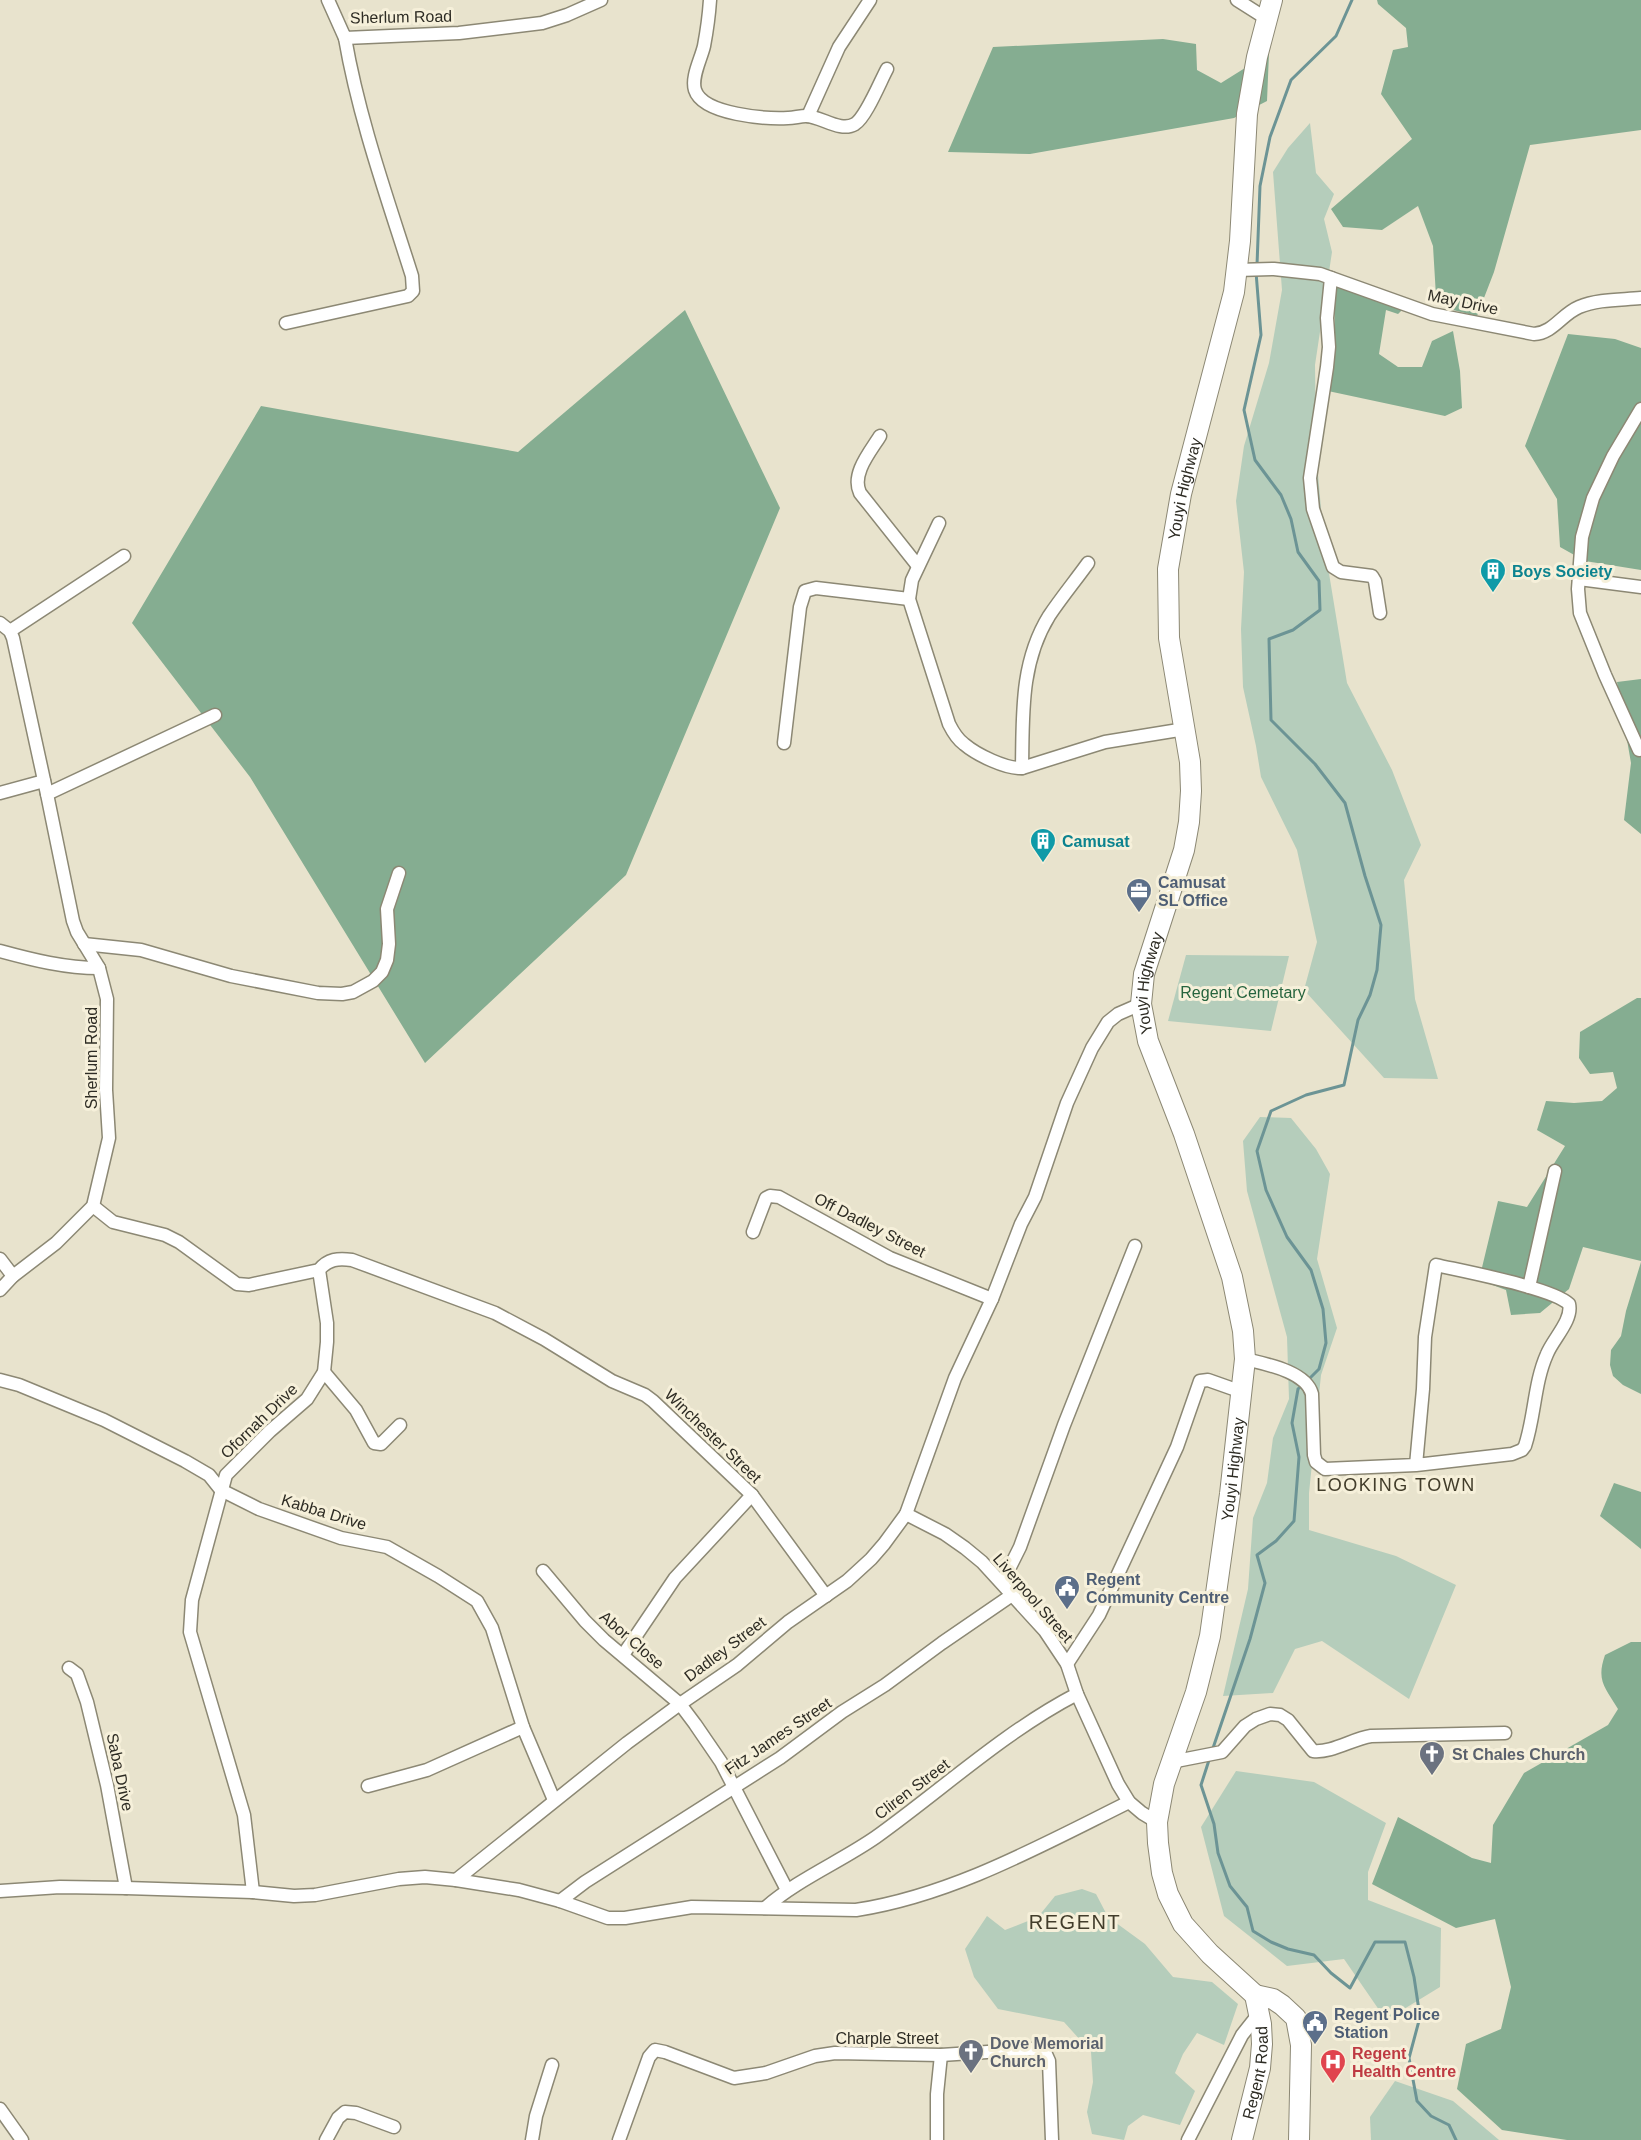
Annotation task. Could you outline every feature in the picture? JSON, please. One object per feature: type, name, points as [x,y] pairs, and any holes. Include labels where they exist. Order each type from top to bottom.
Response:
[{"type":"main road","name":"Youyi Highway","points":[[1262,2002],[1210,1954],[1179,1917],[1168,1894],[1162,1873],[1157,1822],[1171,1762],[1196,1692],[1210,1636],[1245,1359],[1243,1331],[1232,1277],[1184,1134],[1151,1049],[1141,1004],[1144,974],[1181,860],[1189,822],[1190,762],[1169,638],[1168,569],[1181,494],[1229,314],[1244,269],[1247,114],[1257,57],[1269,10]]},
{"type":"main road","name":"Regent Road","points":[[1242,2140],[1260,2068],[1262,2002]]},
{"type":"main road","points":[[1262,2002],[1282,2004],[1296,2018],[1299,2027],[1301,2045],[1299,2140]]},
{"type":"street","name":"Sherlum Road","points":[[328,0],[345,38],[459,33],[542,23],[601,0]]},
{"type":"street","points":[[710,0],[706,36],[695,77],[695,90],[701,100],[718,108],[737,114],[789,118],[808,116],[841,126],[853,126],[860,119],[886,69]]},
{"type":"street","points":[[808,116],[839,47],[870,0]]},
{"type":"street","points":[[1237,0],[1269,10]]},
{"type":"street","points":[[286,323],[408,296],[413,291],[412,276],[365,128],[345,38]]},
{"type":"street","name":"May Drive","points":[[1244,269],[1274,269],[1320,274],[1432,314],[1534,334],[1543,334],[1577,308],[1600,302],[1641,298]]},
{"type":"street","points":[[1331,278],[1327,318],[1329,347],[1313,451],[1310,495],[1333,567],[1341,572],[1372,576],[1375,581],[1380,613]]},
{"type":"street","points":[[1639,750],[1605,675],[1578,602],[1582,537],[1593,498],[1613,456],[1641,410]]},
{"type":"street","points":[[880,436],[858,476],[856,486],[918,566]]},
{"type":"street","points":[[939,523],[918,566],[909,590],[909,600],[949,724],[964,744],[1005,766],[1022,768],[1105,742],[1185,729]]},
{"type":"street","points":[[5,627],[124,555]]},
{"type":"street","points":[[1022,768],[1023,698],[1026,673],[1032,652],[1050,615],[1088,563]]},
{"type":"street","points":[[1579,579],[1641,587]]},
{"type":"street","points":[[784,744],[800,607],[805,591],[816,588],[909,600]]},
{"type":"street","name":"Sherlum Road","points":[[5,627],[44,781],[73,921],[99,968],[107,999],[106,1090],[109,1138],[93,1206]]},
{"type":"street","points":[[47,794],[215,715]]},
{"type":"street","points":[[0,793],[44,781]]},
{"type":"street","points":[[84,944],[141,950],[231,976],[318,993],[353,992],[373,981],[382,972],[387,960],[389,944],[387,909],[399,873]]},
{"type":"street","points":[[0,951],[52,964],[99,968]]},
{"type":"street","name":"Dadley Street","points":[[456,1880],[554,1800],[680,1704],[737,1665],[788,1622],[826,1596],[871,1559],[906,1514],[955,1378],[992,1299],[1021,1224],[1035,1197],[1067,1103],[1092,1048],[1108,1022],[1118,1014],[1141,1004]]},
{"type":"street","points":[[1529,1287],[1555,1171]]},
{"type":"street","name":"Off Dadley Street","points":[[753,1232],[766,1198],[779,1197],[890,1258],[992,1299]]},
{"type":"street","points":[[0,1290],[13,1276],[56,1242],[93,1206],[113,1222],[165,1235],[179,1242],[237,1284],[249,1285],[319,1270]]},
{"type":"street","points":[[1002,1583],[1020,1547],[1064,1425],[1135,1246]]},
{"type":"street","points":[[0,1259],[13,1276]]},
{"type":"street","name":"Winchester Street","points":[[319,1270],[324,1263],[333,1259],[352,1260],[495,1314],[544,1339],[612,1381],[645,1395],[752,1495],[826,1596]]},
{"type":"street","points":[[1245,1359],[1285,1370],[1308,1385],[1312,1394],[1314,1455],[1320,1467],[1332,1470],[1416,1465],[1512,1455],[1522,1450],[1528,1438],[1539,1374],[1569,1314],[1569,1304],[1561,1298],[1529,1287],[1436,1265],[1425,1338],[1416,1465]]},
{"type":"street","name":"Ofornah Drive","points":[[253,1892],[244,1815],[190,1632],[192,1600],[221,1490],[231,1469],[307,1399],[324,1372],[327,1323],[319,1270]]},
{"type":"street","points":[[324,1372],[356,1410],[374,1443],[386,1442],[400,1425]]},
{"type":"street","name":"Kabba Drive","points":[[0,1380],[19,1385],[134,1435],[209,1475],[221,1490],[259,1509],[341,1538],[387,1547],[477,1601],[492,1628],[523,1726],[554,1800]]},
{"type":"street","points":[[1067,1664],[1104,1604],[1177,1447],[1200,1381],[1208,1380],[1242,1392]]},
{"type":"street","points":[[623,1655],[675,1578],[752,1495]]},
{"type":"street","name":"Liverpool Street","points":[[906,1514],[945,1534],[965,1548],[1002,1583],[1045,1631],[1067,1664],[1077,1694],[1118,1784],[1129,1802],[1157,1822]]},
{"type":"street","name":"Abor Close","points":[[543,1571],[585,1621],[680,1704],[710,1744],[787,1890]]},
{"type":"street","name":"Fitz James Street","points":[[560,1901],[585,1882],[780,1758],[842,1712],[885,1685],[942,1642],[1012,1595]]},
{"type":"street","name":"Saba Drive","points":[[69,1668],[82,1682],[107,1785],[126,1888]]},
{"type":"street","name":"Cliren Street","points":[[765,1908],[787,1890],[864,1846],[1008,1736],[1055,1705],[1077,1694]]},
{"type":"street","points":[[1171,1762],[1222,1752],[1245,1726],[1270,1714],[1280,1715],[1288,1720],[1313,1751],[1321,1752],[1356,1738],[1371,1736],[1505,1733]]},
{"type":"street","points":[[368,1786],[427,1770],[523,1726]]},
{"type":"street","points":[[0,1890],[60,1887],[126,1888],[315,1895],[399,1879],[425,1878],[456,1880],[519,1890],[560,1901],[608,1918],[624,1918],[692,1907],[856,1910],[949,1885],[1018,1857],[1129,1802]]},
{"type":"street","points":[[1188,2140],[1242,2035],[1262,2002]]},
{"type":"street","name":"Charple Street","points":[[619,2140],[649,2057],[655,2050],[734,2078],[766,2073],[815,2056],[835,2053],[940,2055],[1033,2049],[1045,2052],[1049,2061],[1052,2140]]},
{"type":"street","points":[[937,2140],[940,2055]]},
{"type":"street","points":[[532,2140],[536,2116],[552,2065]]},
{"type":"street","points":[[0,2109],[22,2140]]},
{"type":"street","points":[[326,2140],[338,2118],[345,2112],[356,2113],[394,2127]]},
{"type":"green space","points":[[1377,0],[1641,0],[1641,130],[1530,145],[1494,272],[1477,316],[1453,310],[1436,296],[1433,246],[1418,206],[1382,230],[1343,227],[1331,209],[1412,139],[1381,94],[1393,50],[1408,47],[1406,28],[1378,4]]},
{"type":"green space","points":[[1163,39],[1196,44],[1197,70],[1221,83],[1269,53],[1267,101],[1234,118],[1030,154],[948,152],[993,47]]},
{"type":"green space","points":[[1310,123],[1316,173],[1334,194],[1324,219],[1332,252],[1315,365],[1316,451],[1324,543],[1347,683],[1392,770],[1421,845],[1404,880],[1415,999],[1438,1079],[1384,1078],[1304,990],[1317,942],[1297,850],[1261,777],[1243,687],[1241,629],[1244,572],[1236,501],[1244,446],[1269,363],[1282,290],[1273,172],[1288,148]]},
{"type":"green space","points":[[1334,285],[1403,309],[1398,314],[1386,310],[1379,354],[1398,367],[1422,367],[1432,341],[1453,331],[1460,371],[1462,408],[1445,416],[1328,391],[1335,338]]},
{"type":"green space","points":[[685,310],[780,508],[626,875],[425,1063],[250,777],[132,623],[261,406],[518,452]]},
{"type":"green space","points":[[1568,334],[1615,339],[1641,348],[1641,570],[1585,561],[1560,547],[1557,499],[1525,446]]},
{"type":"green space","points":[[1641,679],[1641,834],[1624,820],[1631,763],[1617,682]]},
{"type":"green space","name":"Regent Cemetary","points":[[1186,955],[1289,956],[1271,1031],[1168,1021]]},
{"type":"green space","points":[[1637,998],[1641,998],[1641,1261],[1583,1247],[1569,1289],[1540,1313],[1511,1315],[1506,1290],[1479,1280],[1498,1201],[1527,1207],[1565,1146],[1537,1130],[1546,1101],[1574,1103],[1602,1101],[1617,1088],[1613,1072],[1590,1074],[1579,1058],[1580,1032]]},
{"type":"green space","points":[[1260,1117],[1291,1118],[1316,1149],[1330,1174],[1317,1259],[1337,1328],[1321,1375],[1309,1493],[1309,1530],[1396,1556],[1456,1585],[1409,1699],[1322,1641],[1295,1649],[1273,1693],[1223,1696],[1248,1589],[1253,1518],[1267,1483],[1273,1438],[1289,1399],[1287,1337],[1247,1191],[1243,1141]]},
{"type":"green space","points":[[1641,1262],[1641,1394],[1623,1385],[1613,1376],[1610,1365],[1611,1350],[1621,1336]]},
{"type":"green space","points":[[1614,1483],[1641,1492],[1641,1549],[1600,1516]]},
{"type":"green space","points":[[1631,1642],[1641,1642],[1641,2140],[1567,2140],[1502,2130],[1457,2089],[1466,2044],[1501,2029],[1511,1987],[1495,1919],[1456,1928],[1372,1884],[1398,1817],[1472,1858],[1491,1863],[1493,1825],[1524,1773],[1608,1725],[1618,1709],[1603,1684],[1602,1664],[1605,1655]]},
{"type":"green space","points":[[1236,1771],[1314,1782],[1386,1823],[1368,1872],[1368,1900],[1441,1928],[1440,1987],[1386,2020],[1344,1959],[1287,1966],[1224,1916],[1201,1827]]},
{"type":"green space","points":[[1082,1889],[1096,1894],[1108,1917],[1145,1944],[1173,1977],[1212,1982],[1238,2004],[1224,2045],[1197,2033],[1183,2054],[1175,2073],[1195,2091],[1180,2125],[1143,2115],[1128,2126],[1124,2140],[1092,2134],[1087,2112],[1093,2082],[1091,2052],[1064,2022],[998,2009],[974,1977],[965,1949],[987,1916],[1005,1930],[1038,1917],[1055,1896]]},
{"type":"green space","points":[[1395,2081],[1453,2101],[1499,2140],[1371,2140],[1370,2117]]},
{"type":"waterway","points":[[1257,265],[1260,186],[1270,137],[1291,80],[1336,36],[1352,0]]},
{"type":"waterway","points":[[1256,272],[1261,335],[1244,410],[1255,460],[1281,495],[1291,519],[1298,552],[1319,581],[1320,610],[1293,630],[1269,639],[1271,720],[1315,764],[1345,803],[1381,925],[1377,970],[1370,995],[1358,1020],[1344,1085],[1306,1095],[1271,1111],[1257,1151],[1266,1190],[1287,1237],[1311,1270],[1323,1309],[1326,1343],[1319,1369],[1307,1381]]},
{"type":"waterway","points":[[1212,1751],[1250,1639],[1265,1583],[1257,1555],[1276,1541],[1294,1521],[1299,1457],[1292,1423],[1298,1389],[1302,1385]]},
{"type":"waterway","points":[[1210,1757],[1201,1785],[1214,1824],[1218,1853],[1230,1886],[1247,1907],[1253,1931],[1288,1949],[1314,1955],[1350,1988],[1375,1942],[1405,1942],[1414,1977],[1420,2017],[1409,2058],[1417,2101],[1431,2116],[1449,2125],[1456,2140]]},
{"type":"place","name":"Boys Society","points":[[1493,594]]},
{"type":"place","name":"Camusat","points":[[1043,864]]},
{"type":"place","name":"Camusat SL Office","points":[[1139,914]]},
{"type":"place","name":"Regent Community Centre","points":[[1067,1611]]},
{"type":"place","name":"St Chales Church","points":[[1432,1777]]},
{"type":"place","name":"Regent Police Station","points":[[1315,2046]]},
{"type":"place","name":"Dove Memorial Church","points":[[971,2075]]},
{"type":"place","name":"Regent Health Centre","points":[[1333,2085]]},
{"type":"district","name":"LOOKING TOWN","points":[[1396,1485]]},
{"type":"district","name":"REGENT","points":[[1075,1922]]}]
